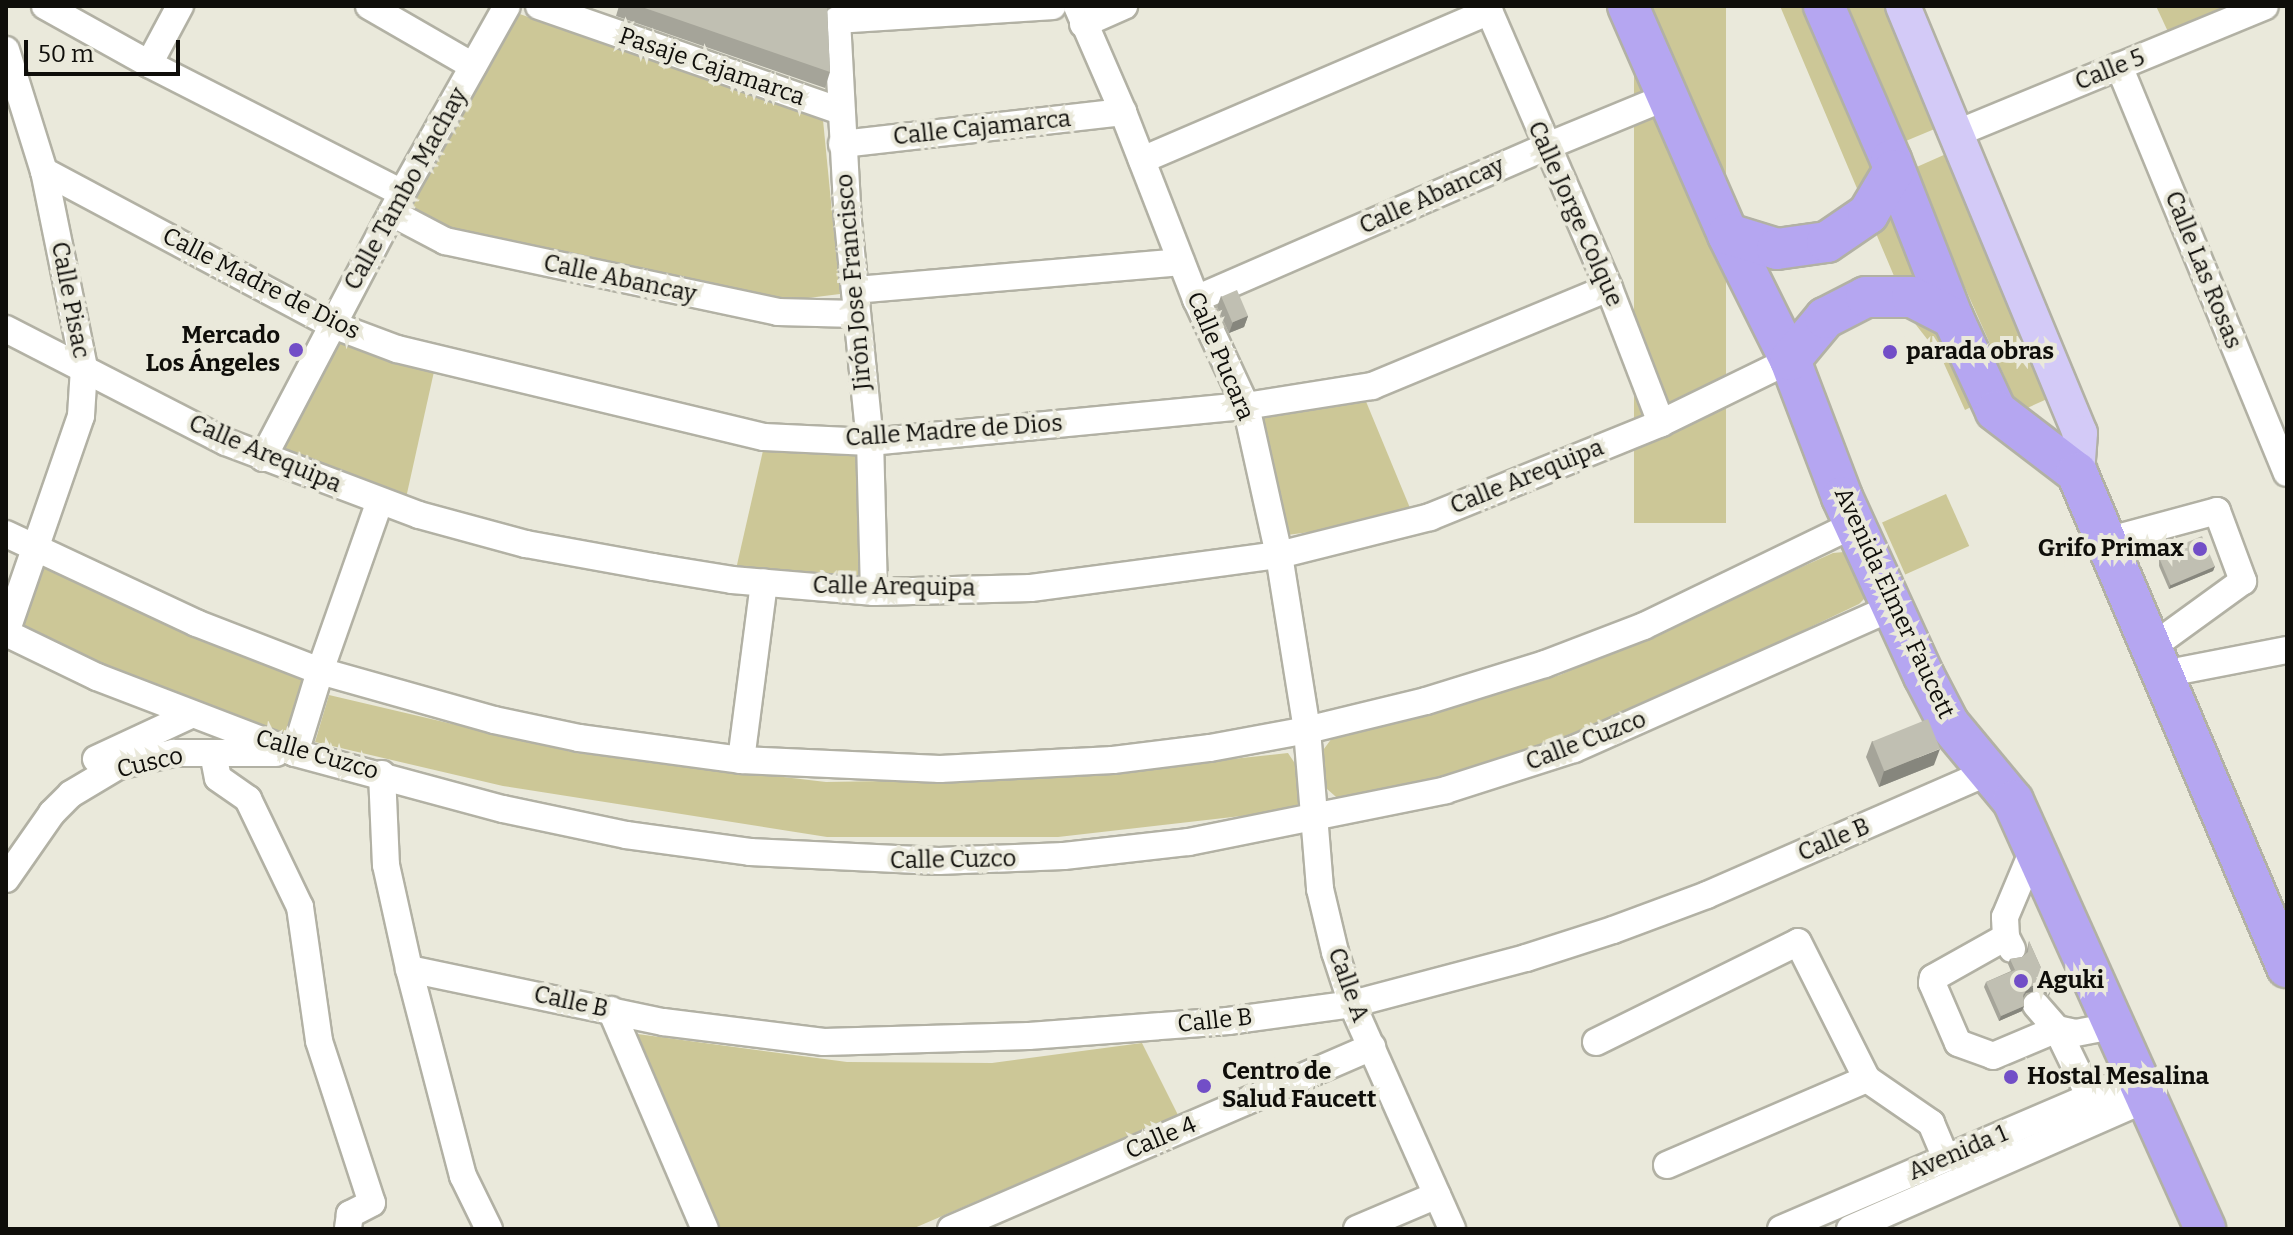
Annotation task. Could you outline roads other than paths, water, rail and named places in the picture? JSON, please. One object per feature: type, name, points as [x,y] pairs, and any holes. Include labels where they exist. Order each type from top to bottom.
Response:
[{"type":"highway","name":"Avenida Elmer Faucett","points":[[1628,6],[1728,234],[1790,360],[1855,524],[1893,607],[1949,724],[1986,773],[2013,801],[2205,1229]]},
{"type":"highway","points":[[1824,6],[1953,318],[1996,411],[2077,473],[2287,967]]},
{"type":"highway","points":[[1728,234],[1777,249],[1827,242],[1868,214],[1894,170]]},
{"type":"highway","points":[[1790,360],[1825,318],[1866,297],[1912,297],[1953,318]]},
{"type":"main road","points":[[1903,6],[2080,433],[2077,473]]},
{"type":"street","name":"Calle Abancay","points":[[45,6],[397,203],[445,241],[778,312],[1181,262]]},
{"type":"street","points":[[149,64],[180,6]]},
{"type":"street","points":[[369,6],[473,66]]},
{"type":"street","name":"Calle Tambo Machay","points":[[263,458],[397,203],[507,6]]},
{"type":"street","name":"Pasaje Cajamarca","points":[[539,6],[841,111]]},
{"type":"street","name":"Jirón Jose Francisco","points":[[874,592],[870,442],[842,144],[837,20],[1053,6]]},
{"type":"street","points":[[1080,15],[1124,6]]},
{"type":"street","name":"Calle 5","points":[[1955,134],[2265,6]]},
{"type":"street","points":[[1142,160],[1488,8]]},
{"type":"street","name":"Calle Jorge Colque","points":[[1488,8],[1545,147],[1609,288],[1661,423]]},
{"type":"street","name":"Calle Pucara","points":[[1080,15],[1123,112],[1196,299],[1246,406],[1279,555],[1307,730],[1312,819]]},
{"type":"street","name":"Calle Pisac","points":[[6,633],[81,416],[84,368],[44,171],[7,56]]},
{"type":"street","name":"Calle Las Rosas","points":[[2119,66],[2287,473]]},
{"type":"street","name":"Calle Abancay","points":[[1196,299],[1669,96]]},
{"type":"street","name":"Calle Cajamarca","points":[[842,144],[1123,112]]},
{"type":"street","name":"Calle Madre de Dios","points":[[44,171],[333,325],[397,349],[764,437],[870,442],[1246,406],[1372,386],[1609,288]]},
{"type":"street","name":"Calle Arequipa","points":[[6,329],[263,458],[380,501],[526,544],[732,580],[874,592],[1031,588],[1279,555],[1430,517],[1661,423],[1790,360]]},
{"type":"street","points":[[295,753],[320,671],[380,501]]},
{"type":"street","points":[[2106,541],[2217,511],[2243,581],[2158,660]]},
{"type":"street","points":[[6,534],[196,623],[320,671],[409,698],[522,726],[662,751],[865,768],[1024,767],[1182,751],[1307,730],[1426,701],[1545,664],[1644,626],[1855,524]]},
{"type":"street","points":[[741,760],[764,582]]},
{"type":"street","name":"Calle Cuzco","points":[[6,633],[97,677],[295,753],[503,809],[626,835],[750,852],[844,859],[954,861],[1064,856],[1189,842],[1446,790],[1574,749],[1893,607]]},
{"type":"street","points":[[2158,660],[2287,650]]},
{"type":"street","points":[[6,849],[57,789],[95,760],[191,715]]},
{"type":"street","name":"Cusco","points":[[6,879],[52,813],[83,787],[118,766],[173,753],[295,753]]},
{"type":"street","points":[[213,753],[218,778],[248,799],[300,907],[319,1041],[372,1203],[350,1214],[348,1229]]},
{"type":"street","name":"Calle B","points":[[409,969],[668,1023],[824,1042],[1060,1034],[1228,1021],[1352,1004],[1526,958],[1613,930],[1707,895],[1986,773]]},
{"type":"street","points":[[382,774],[386,865],[409,969],[463,1176],[489,1229]]},
{"type":"street","name":"Calle A","points":[[1312,819],[1320,889],[1335,952],[1352,1004],[1452,1229]]},
{"type":"street","points":[[2034,848],[2005,917],[2009,943],[1933,978],[1932,983],[1958,1043],[1993,1056],[2057,1029],[2076,1033],[2113,1026]]},
{"type":"street","points":[[1596,1042],[1798,942],[1867,1079],[1931,1123],[1946,1158]]},
{"type":"street","points":[[2036,1005],[2057,1029],[2090,1097]]},
{"type":"street","points":[[611,1010],[705,1229]]},
{"type":"street","name":"Calle 4","points":[[951,1229],[1372,1047]]},
{"type":"street","points":[[1667,1165],[1867,1079]]},
{"type":"street","name":"Avenida 1","points":[[1781,1229],[2090,1097],[2140,1088]]},
{"type":"street","name":"Avenida 1","points":[[1850,1229],[2140,1088]]},
{"type":"street","points":[[1357,1229],[1437,1195]]},
{"type":"place","name":"Mercado Los Ángeles","points":[[296,350]]},
{"type":"place","name":"parada obras","points":[[1890,352]]},
{"type":"place","name":"Grifo Primax","points":[[2200,549]]},
{"type":"place","name":"Aguki","points":[[2021,981]]},
{"type":"place","name":"Hostal Mesalina","points":[[2011,1077]]},
{"type":"place","name":"Centro de Salud Faucett","points":[[1204,1086]]}]
